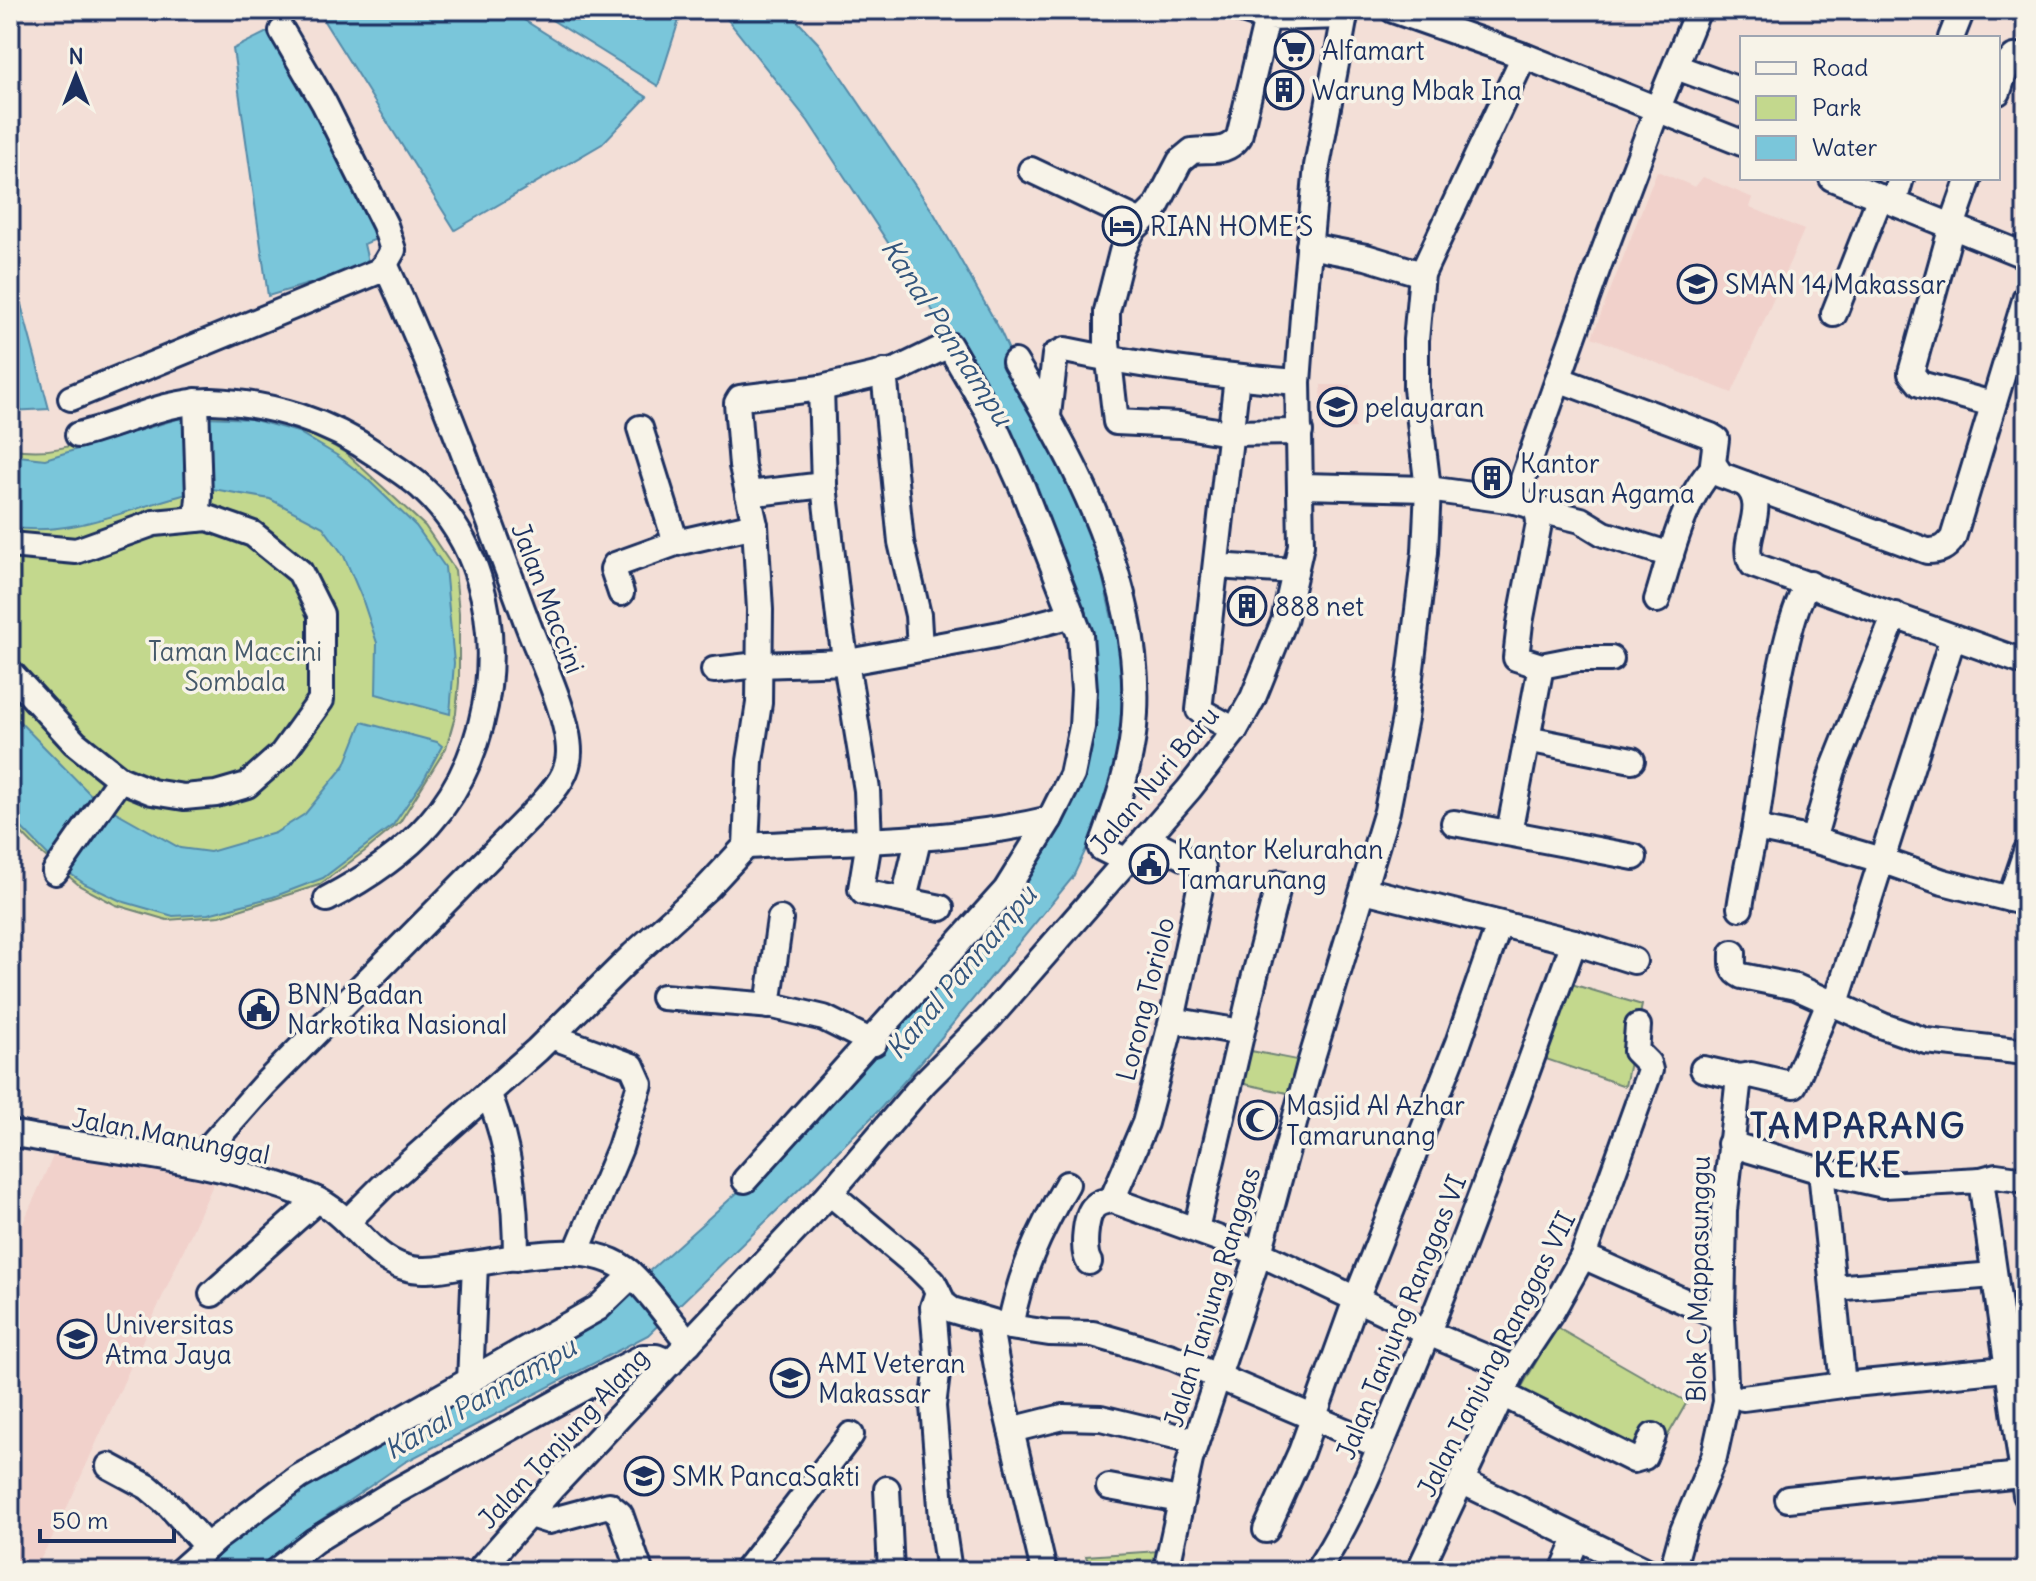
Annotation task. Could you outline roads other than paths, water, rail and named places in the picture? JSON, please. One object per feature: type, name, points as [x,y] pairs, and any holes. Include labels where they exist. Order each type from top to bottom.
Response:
[{"type":"street","points":[[1242,10],[1267,18],[1345,13]]},
{"type":"street","points":[[1393,10],[1524,56],[1740,142]]},
{"type":"street","points":[[1526,505],[1558,379],[1657,110],[1698,10]]},
{"type":"street","points":[[1952,36],[1962,10]]},
{"type":"street","name":"Jalan Nuri Baru","points":[[689,1343],[830,1193],[919,1078],[991,1016],[1146,838],[1235,730],[1274,651],[1301,545],[1298,382],[1309,246],[1317,166],[1345,13]]},
{"type":"street","points":[[1267,18],[1239,137],[1226,149],[1187,154],[1180,161],[1156,207],[1132,231],[1122,252],[1107,311],[1107,343],[1116,422],[1180,425],[1229,433],[1300,432]]},
{"type":"street","points":[[71,398],[379,271],[385,264],[393,250],[385,225],[324,103],[282,31]]},
{"type":"street","points":[[2000,86],[2007,65],[2014,57],[2026,55]]},
{"type":"street","name":"Jalan Tanjung Ranggas","points":[[1166,1571],[1196,1441],[1259,1253],[1318,1038],[1387,811],[1405,718],[1425,552],[1428,489],[1416,388],[1416,340],[1422,274],[1524,56]]},
{"type":"street","points":[[1676,67],[1740,90]]},
{"type":"street","points":[[1031,170],[1141,222]]},
{"type":"street","points":[[1837,180],[2026,256]]},
{"type":"street","points":[[1834,314],[1887,199],[1900,180]]},
{"type":"street","points":[[1968,180],[1952,226],[1911,373],[1920,384],[1992,404]]},
{"type":"street","points":[[1309,246],[1366,257],[1422,274]]},
{"type":"street","name":"Jalan Maccini","points":[[195,1163],[264,1085],[542,804],[559,784],[569,764],[569,747],[557,702],[471,476],[385,264]]},
{"type":"street","points":[[1714,467],[1721,475],[1927,551],[1941,550],[1953,538],[2026,297]]},
{"type":"street","points":[[348,1221],[384,1185],[489,1095],[707,888],[746,846],[750,761],[759,703],[760,610],[755,525],[739,440],[737,403],[740,398],[821,388],[897,370],[949,345],[988,412],[1023,489],[1080,635],[1082,727],[1072,775],[1050,819],[1006,890],[745,1180]]},
{"type":"street","points":[[1048,415],[1053,366],[1057,353],[1065,350],[1111,361],[1298,382]]},
{"type":"street","points":[[1015,362],[1048,415],[1090,506],[1113,567],[1130,631],[1135,715],[1122,790],[1101,848],[1125,860]]},
{"type":"street","points":[[884,372],[899,527],[907,576],[918,615],[920,649]]},
{"type":"street","points":[[1235,730],[1199,710],[1237,377]]},
{"type":"street","points":[[1558,379],[1716,439],[1714,467],[1702,479],[1671,555],[1657,600]]},
{"type":"street","points":[[821,388],[824,485],[840,626],[867,790],[869,841],[861,889],[863,892],[941,908]]},
{"type":"street","points":[[78,435],[156,409],[233,403],[275,410],[320,424],[364,445],[411,478],[433,499],[466,545],[482,585],[489,625],[489,677],[479,731],[466,767],[443,807],[417,837],[384,865],[327,899]]},
{"type":"street","points":[[10,672],[115,786],[184,797],[216,794],[247,785],[282,754],[321,700],[321,614],[300,572],[253,534],[208,518],[198,508],[196,406]]},
{"type":"street","points":[[640,428],[676,543]]},
{"type":"street","points":[[1745,484],[1753,492],[1754,499],[1748,559],[1753,565],[2026,663]]},
{"type":"street","points":[[748,494],[824,485]]},
{"type":"street","points":[[1302,486],[1428,489],[1526,505],[1581,520],[1604,534],[1671,555]]},
{"type":"street","points":[[1526,505],[1539,523],[1516,658],[1541,666],[1577,659],[1611,659]]},
{"type":"street","points":[[10,545],[76,551],[198,508]]},
{"type":"street","points":[[621,593],[613,569],[615,565],[676,543],[755,525]]},
{"type":"street","points":[[1231,567],[1295,571]]},
{"type":"street","points":[[1740,908],[1781,662],[1800,598],[1810,584]]},
{"type":"street","points":[[714,670],[848,662],[1000,634],[1073,615]]},
{"type":"street","points":[[1813,840],[1842,744],[1895,615]]},
{"type":"street","points":[[1703,1069],[1739,1077],[1751,1075],[1796,1083],[1833,1001],[1953,637]]},
{"type":"street","points":[[1509,833],[1541,666]]},
{"type":"street","points":[[1527,739],[1632,760]]},
{"type":"street","points":[[56,868],[115,786]]},
{"type":"street","points":[[746,846],[918,840],[1016,827],[1050,819]]},
{"type":"street","points":[[1454,823],[1634,857]]},
{"type":"street","points":[[1755,828],[1813,840],[1943,882],[2018,901],[2026,852]]},
{"type":"street","name":"Lorong Toriolo","points":[[1089,1262],[1084,1251],[1090,1214],[1100,1202],[1112,1200],[1145,1123],[1172,1020],[1203,868],[1146,838]]},
{"type":"street","points":[[904,899],[918,840]]},
{"type":"street","points":[[1196,1229],[1279,883]]},
{"type":"street","points":[[1364,890],[1574,942],[1634,961]]},
{"type":"street","points":[[768,1006],[780,919]]},
{"type":"street","points":[[1266,1530],[1313,1419],[1357,1297],[1458,1043],[1499,925]]},
{"type":"street","name":"Jalan Tanjung Ranggas VI","points":[[1317,1571],[1336,1543],[1428,1333],[1574,942]]},
{"type":"street","points":[[1733,953],[1736,973],[1796,987],[1883,1026],[1926,1041],[2026,1052]]},
{"type":"street","points":[[663,997],[768,1006],[824,1018],[872,1042]]},
{"type":"street","points":[[1172,1020],[1241,1032]]},
{"type":"street","name":"Jalan Tanjung Ranggas VII","points":[[1419,1571],[1514,1369],[1583,1256],[1650,1070],[1648,1063],[1636,1051],[1638,1026]]},
{"type":"street","points":[[551,1036],[632,1066],[640,1084],[620,1148],[576,1253]]},
{"type":"street","name":"Blok C Mappasunggu","points":[[1672,1571],[1683,1531],[1714,1457],[1726,1393],[1722,1318],[1725,1191],[1739,1077]]},
{"type":"street","points":[[489,1095],[511,1166],[516,1258]]},
{"type":"street","name":"Jalan Manunggal","points":[[10,1133],[195,1163],[255,1178],[317,1200],[348,1221],[377,1252],[392,1263],[408,1269],[576,1253],[605,1258],[631,1274],[689,1343]]},
{"type":"street","points":[[1730,1144],[1821,1171],[1884,1185],[1981,1180],[1996,1176],[2026,1180]]},
{"type":"street","points":[[1821,1171],[1843,1385]]},
{"type":"street","points":[[1788,1499],[2024,1485],[2016,1368],[1994,1275],[1981,1180]]},
{"type":"street","points":[[1044,1571],[1011,1430],[1000,1324],[1029,1255],[1067,1184]]},
{"type":"street","points":[[830,1193],[918,1267],[933,1282],[944,1304],[952,1310],[1000,1324],[1049,1333],[1093,1334],[1172,1357],[1380,1446]]},
{"type":"street","points":[[212,1294],[317,1200]]},
{"type":"street","points":[[1112,1200],[1259,1253],[1428,1333],[1514,1369]]},
{"type":"street","points":[[1583,1256],[1722,1318]]},
{"type":"street","points":[[470,1382],[475,1264]]},
{"type":"street","points":[[180,1571],[299,1477],[598,1308],[631,1274]]},
{"type":"street","points":[[1833,1288],[1994,1275]]},
{"type":"street","points":[[935,1571],[949,1570],[933,1406],[938,1366],[933,1307],[938,1292]]},
{"type":"street","name":"Jalan Tanjung Alang","points":[[479,1571],[551,1489],[689,1343]]},
{"type":"street","points":[[276,1571],[314,1541],[389,1495],[534,1413],[643,1357],[656,1357],[671,1363]]},
{"type":"street","points":[[1743,1398],[2016,1368]]},
{"type":"street","points":[[1502,1394],[1634,1460],[1644,1457],[1653,1436]]},
{"type":"street","points":[[1011,1430],[1063,1417],[1101,1418],[1196,1441]]},
{"type":"street","points":[[746,1571],[851,1435]]},
{"type":"street","points":[[109,1466],[148,1487],[207,1547]]},
{"type":"street","points":[[1463,1482],[1647,1571]]},
{"type":"street","points":[[1109,1487],[1180,1500]]},
{"type":"street","points":[[887,1489],[891,1571]]},
{"type":"street","points":[[530,1515],[549,1521],[609,1505],[620,1514],[640,1571]]},
{"type":"street","points":[[1563,1571],[1577,1539]]},
{"type":"water","points":[[317,10],[508,10],[647,97],[602,144],[455,230]]},
{"type":"water","points":[[536,10],[671,10],[680,17],[658,86]]},
{"type":"water","name":"Kanal Pannampu","points":[[720,10],[787,10],[819,44],[935,215],[1000,330],[1096,549],[1121,658],[1126,730],[1111,796],[1073,877],[927,1055],[880,1109],[648,1335],[405,1462],[302,1533],[255,1571],[188,1571],[284,1490],[590,1319],[654,1267],[757,1175],[1058,817],[1086,650],[952,340],[808,121]]},
{"type":"water","points":[[269,31],[321,104],[388,234],[364,244],[369,266],[268,296],[233,49]]},
{"type":"water","points":[[11,267],[49,409],[10,411]]},
{"type":"water","points":[[184,417],[187,494],[77,525],[32,529],[10,527],[10,455],[45,459]]},
{"type":"water","points":[[206,417],[251,419],[298,432],[338,456],[366,478],[416,526],[445,567],[454,663],[450,714],[376,694],[377,643],[344,556],[323,527],[270,499],[207,488]]},
{"type":"water","points":[[10,712],[96,800],[52,859],[10,816]]},
{"type":"water","points":[[362,722],[442,746],[393,825],[323,878],[273,897],[208,914],[173,916],[121,901],[85,884],[62,868],[107,807],[180,848],[210,852],[275,833],[305,814],[345,765]]},
{"type":"place","name":"Alfamart","points":[[1294,50]]},
{"type":"place","name":"Warung Mbak Ina","points":[[1284,90]]},
{"type":"place","name":"RIAN HOME'S","points":[[1122,226]]},
{"type":"place","name":"SMAN 14 Makassar","points":[[1697,284]]},
{"type":"place","name":"pelayaran","points":[[1337,407]]},
{"type":"place","name":"Kantor Urusan Agama","points":[[1492,478]]},
{"type":"place","name":"888 net","points":[[1247,606]]},
{"type":"place","name":"Kantor Kelurahan Tamarunang","points":[[1149,864]]},
{"type":"place","name":"BNN Badan Narkotika Nasional","points":[[259,1009]]},
{"type":"place","name":"Masjid Al Azhar Tamarunang","points":[[1258,1120]]},
{"type":"place","name":"Universitas Atma Jaya","points":[[77,1339]]},
{"type":"place","name":"AMI Veteran Makassar","points":[[790,1378]]},
{"type":"place","name":"SMK PancaSakti","points":[[644,1476]]},
{"type":"district","name":"TAMPARANG KEKE","points":[[1858,1144]]},
{"type":"park label","name":"Taman Maccini Sombala","points":[[235,666]]}]
